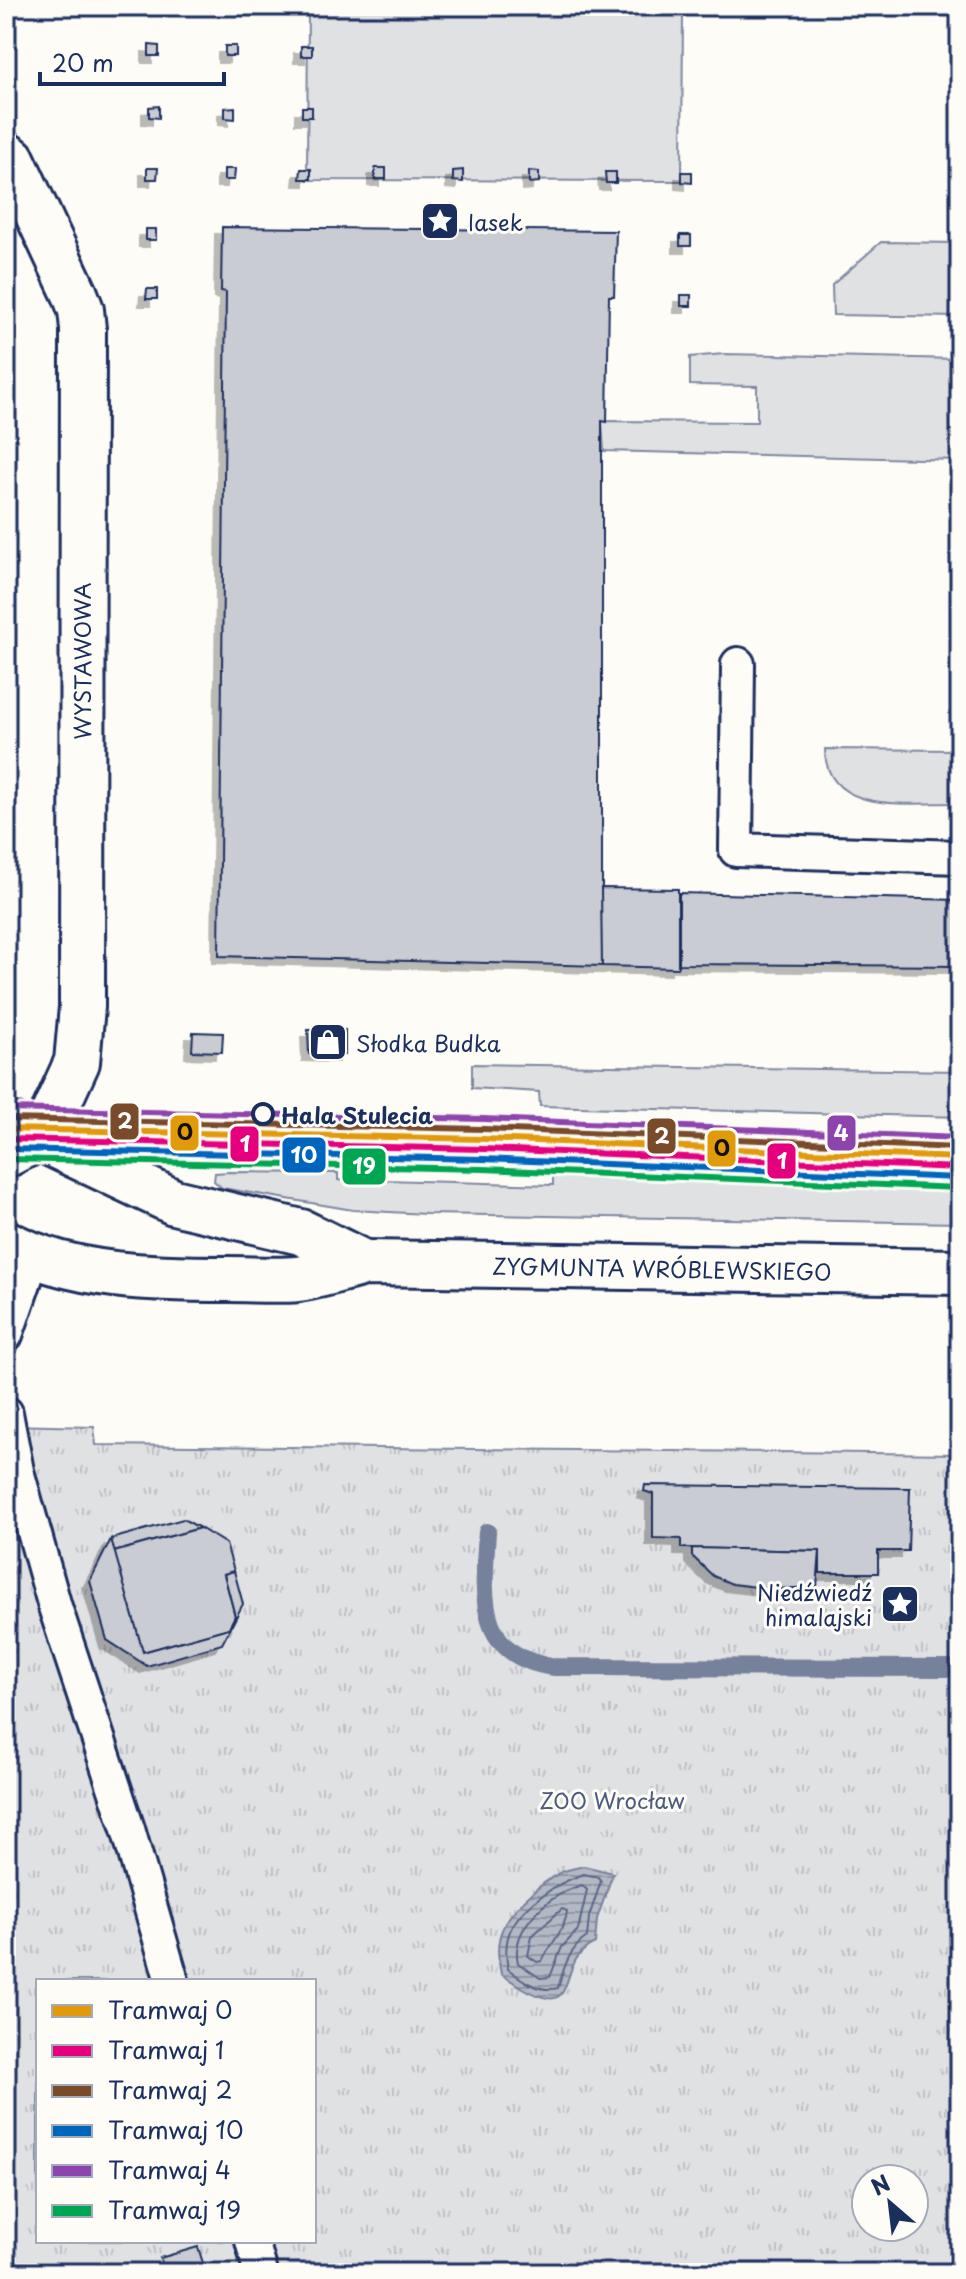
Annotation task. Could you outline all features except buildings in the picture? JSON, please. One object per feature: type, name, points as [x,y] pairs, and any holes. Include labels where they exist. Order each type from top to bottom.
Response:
[{"type":"main road","name":"WYSTAWOWA","points":[[6,155],[12,159],[75,294],[83,329],[82,1007],[79,1048],[73,1076],[18,1138]]},
{"type":"main road","name":"ZYGMUNTA WRÓBLEWSKIEGO","points":[[18,1138],[174,1202],[301,1232],[364,1263]]},
{"type":"main road","name":"ZYGMUNTA WRÓBLEWSKIEGO","points":[[19,1250],[132,1278],[162,1279],[298,1279],[364,1263],[960,1272]]},
{"type":"lane","points":[[738,664],[736,850],[960,857]]},
{"type":"lane","points":[[6,1335],[19,1250]]},
{"type":"lane","points":[[6,1413],[17,1471],[55,1607],[128,1829],[171,1979]]},
{"type":"lane","points":[[253,2243],[261,2273]]},
{"type":"green space","points":[[308,6],[683,6],[682,181],[307,180]]},
{"type":"green space","points":[[881,242],[960,243],[960,317],[833,315],[832,285]]},
{"type":"green space","points":[[724,354],[960,359],[960,460],[604,451],[602,421],[757,422],[757,386],[690,385],[690,357]]},
{"type":"green space","points":[[825,749],[960,750],[960,803],[897,803],[855,796],[839,786],[829,771]]},
{"type":"green space","points":[[472,1064],[960,1071],[960,1117],[540,1106],[539,1092],[472,1088]]},
{"type":"green space","points":[[553,1159],[960,1171],[960,1223],[426,1214],[353,1210],[222,1188],[214,1181],[215,1173],[229,1172],[338,1173],[338,1180],[384,1184],[385,1180],[553,1185]]},
{"type":"green space","name":"ZOO Wrocław","points":[[6,1425],[94,1427],[96,1445],[960,1454],[960,2273],[6,2273]]},
{"type":"water","points":[[584,1866],[613,1873],[597,1919],[595,1943],[581,1953],[558,1997],[547,1998],[501,1974],[498,1952],[500,1935],[511,1914],[536,1890],[563,1872]]},
{"type":"waterway","points":[[487,1532],[485,1578],[490,1619],[497,1637],[510,1651],[529,1661],[555,1667],[949,1668]]},
{"type":"tram line","name":"4","points":[[6,1109],[484,1119],[960,1138]]},
{"type":"tram line","name":"2","points":[[6,1119],[484,1129],[960,1148]]},
{"type":"tram line","name":"0","points":[[6,1129],[484,1139],[960,1158]]},
{"type":"tram line","name":"1","points":[[6,1139],[484,1149],[960,1168]]},
{"type":"tram line","name":"10","points":[[6,1149],[483,1159],[959,1178]]},
{"type":"tram line","name":"19","points":[[6,1159],[483,1169],[959,1188]]},
{"type":"place","name":"Iasek","points":[[440,221]]},
{"type":"place","name":"Słodka Budka","points":[[328,1042]]},
{"type":"place","name":"Hala Stulecia","points":[[263,1114]]},
{"type":"place","name":"Niedźwiedź himalajski","points":[[900,1604]]}]
